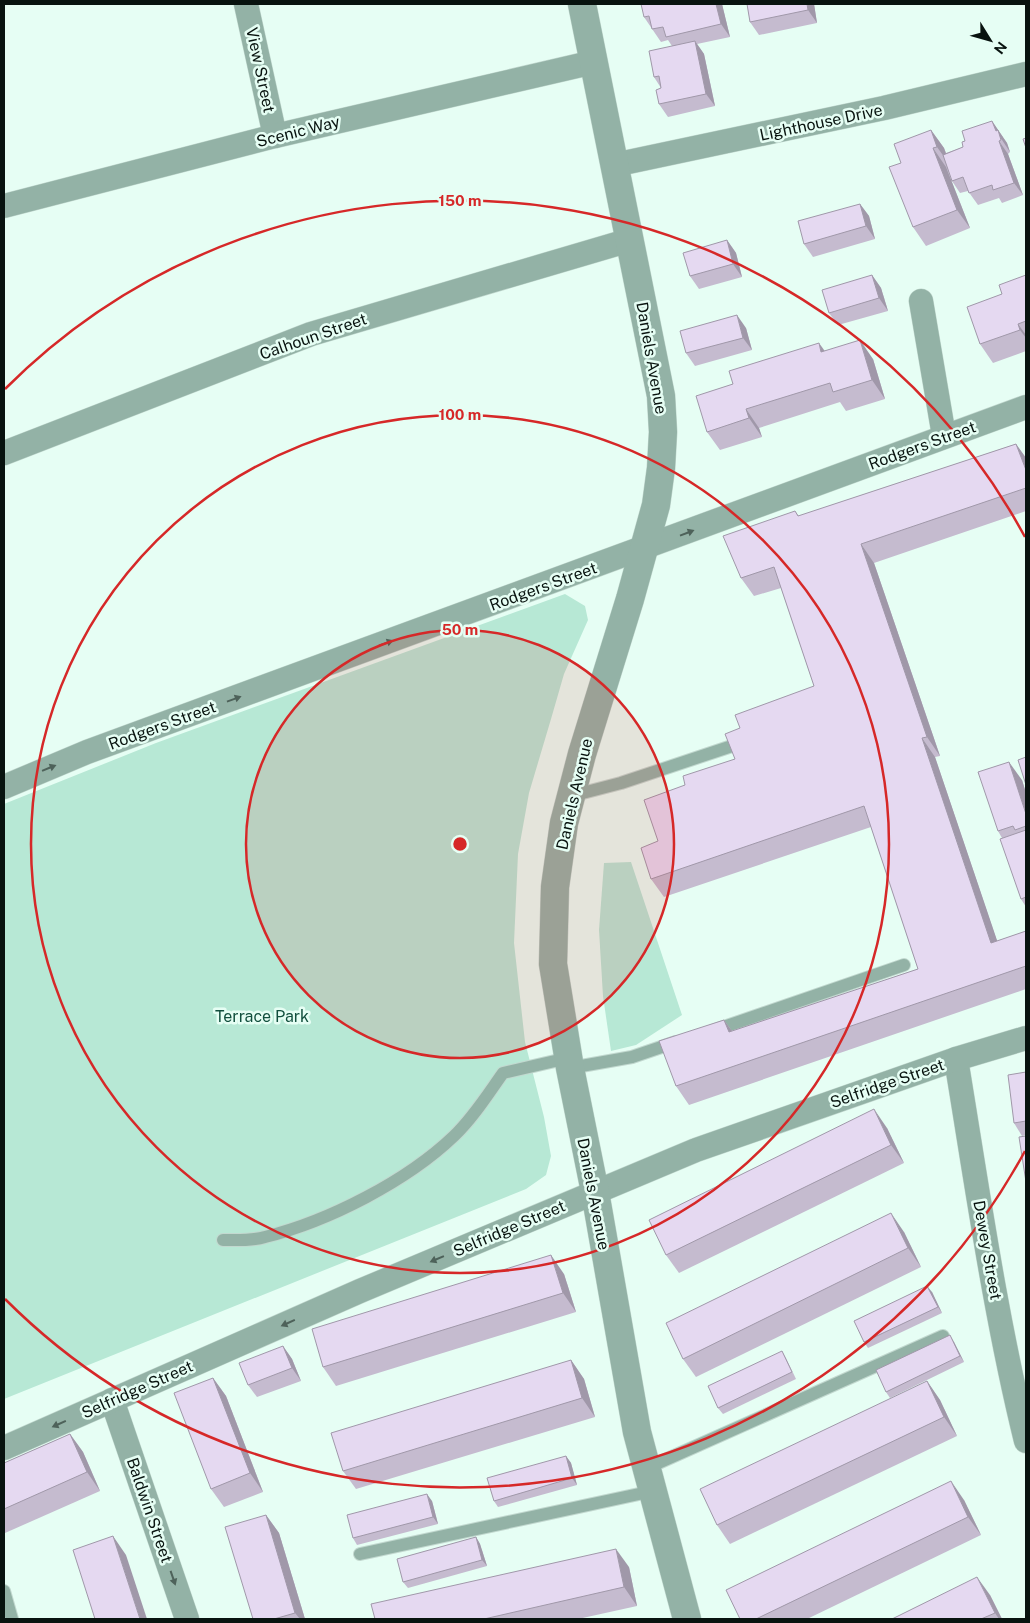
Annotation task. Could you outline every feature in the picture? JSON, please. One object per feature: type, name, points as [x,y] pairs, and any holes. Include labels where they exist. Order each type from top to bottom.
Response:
[{"type":"street","name":"View Street","points":[[246,4],[275,136]]},
{"type":"street","name":"Daniels Avenue","points":[[582,4],[661,396],[662,468],[656,505],[645,548],[570,796],[555,886],[554,964],[569,1063],[595,1192],[637,1432],[687,1619]]},
{"type":"street","name":"Scenic Way","points":[[4,206],[275,136],[594,62]]},
{"type":"street","name":"Lighthouse Drive","points":[[614,165],[884,108],[1026,74]]},
{"type":"street","name":"Calhoun Street","points":[[4,453],[311,334],[630,240]]},
{"type":"street","points":[[921,300],[944,436]]},
{"type":"street","name":"Rodgers Street","points":[[4,787],[96,749],[1026,407]]},
{"type":"street","name":"Selfridge Street","points":[[4,1448],[369,1287],[696,1150],[956,1059],[1026,1038]]},
{"type":"street","name":"Dewey Street","points":[[956,1059],[992,1282],[1026,1441]]},
{"type":"street","name":"Baldwin Street","points":[[112,1400],[187,1619]]},
{"type":"lane","points":[[570,796],[621,783],[741,743]]},
{"type":"lane","points":[[703,1034],[904,965]]},
{"type":"lane","points":[[223,1240],[263,1238],[310,1222],[356,1202],[424,1161],[455,1135],[503,1073],[569,1063],[632,1057],[685,1040]]},
{"type":"lane","points":[[360,1554],[650,1479],[943,1336]]},
{"type":"lane","points":[[4,1591],[12,1619]]},
{"type":"green space","name":"Terrace Park","points":[[565,594],[585,606],[588,620],[564,674],[529,793],[518,854],[514,943],[525,1042],[544,1117],[551,1156],[546,1175],[526,1189],[4,1399],[4,804],[156,743]]},
{"type":"green space","points":[[631,862],[682,1015],[636,1045],[611,1051],[603,996],[599,930],[604,863]]},
{"type":"building","points":[[641,4],[716,4],[721,24],[666,37],[663,27],[652,29],[649,16],[644,17]]},
{"type":"building","points":[[747,4],[807,4],[808,10],[750,22]]},
{"type":"building","points":[[695,41],[706,94],[659,104],[656,90],[661,88],[659,76],[654,77],[649,51]]},
{"type":"building","points":[[992,121],[996,131],[998,130],[1001,140],[999,141],[1014,183],[993,190],[992,185],[969,193],[963,177],[952,181],[943,155],[963,147],[962,142],[965,141],[962,131]]},
{"type":"building","points":[[931,130],[937,147],[933,148],[957,210],[913,227],[889,167],[901,163],[894,144]]},
{"type":"building","points":[[860,204],[866,226],[804,244],[798,221]]},
{"type":"building","points":[[727,240],[733,264],[690,276],[683,253]]},
{"type":"building","points":[[872,275],[879,298],[829,313],[822,290]]},
{"type":"building","points":[[1026,275],[1026,321],[1018,324],[1020,330],[980,344],[967,307],[1002,294],[999,285]]},
{"type":"building","points":[[737,315],[743,338],[686,353],[680,331]]},
{"type":"building","points":[[860,340],[872,380],[833,392],[830,383],[746,409],[749,418],[707,432],[696,396],[733,384],[729,371],[819,343],[821,352]]},
{"type":"building","points":[[1016,444],[1026,470],[1026,488],[861,544],[927,737],[922,738],[991,943],[1026,931],[1026,966],[676,1086],[659,1041],[724,1020],[729,1032],[918,969],[864,806],[651,879],[641,848],[658,841],[644,800],[685,785],[683,776],[735,759],[725,734],[740,728],[735,715],[814,686],[774,567],[741,578],[723,536],[795,511],[798,516]]},
{"type":"building","points":[[1026,757],[1026,785],[1018,760]]},
{"type":"building","points":[[1009,762],[1026,814],[1026,826],[1015,830],[1013,826],[998,831],[978,772]]},
{"type":"building","points":[[1026,830],[1026,897],[1021,899],[1000,839]]},
{"type":"building","points":[[1026,1072],[1026,1121],[1014,1123],[1008,1075]]},
{"type":"building","points":[[874,1109],[891,1145],[666,1255],[649,1220]]},
{"type":"building","points":[[1026,1136],[1026,1182],[1019,1137]]},
{"type":"building","points":[[891,1213],[908,1248],[683,1359],[666,1323]]},
{"type":"building","points":[[551,1255],[563,1293],[323,1367],[312,1329]]},
{"type":"building","points":[[927,1286],[938,1307],[864,1342],[854,1321]]},
{"type":"building","points":[[950,1335],[960,1356],[886,1392],[876,1370]]},
{"type":"building","points":[[283,1346],[292,1368],[248,1385],[239,1363]]},
{"type":"building","points":[[782,1351],[792,1372],[718,1408],[708,1386]]},
{"type":"building","points":[[571,1360],[582,1398],[343,1471],[331,1433]]},
{"type":"building","points":[[213,1378],[250,1473],[211,1489],[174,1393]]},
{"type":"building","points":[[927,1381],[944,1417],[717,1525],[700,1489]]},
{"type":"building","points":[[70,1434],[87,1472],[4,1509],[4,1463]]},
{"type":"building","points":[[566,1456],[572,1478],[494,1501],[487,1478]]},
{"type":"building","points":[[951,1481],[968,1517],[756,1619],[740,1619],[726,1590]]},
{"type":"building","points":[[427,1494],[433,1517],[353,1538],[347,1515]]},
{"type":"building","points":[[266,1515],[295,1613],[274,1619],[253,1619],[225,1527]]},
{"type":"building","points":[[113,1536],[140,1619],[95,1619],[73,1550]]},
{"type":"building","points":[[476,1537],[482,1560],[403,1582],[397,1559]]},
{"type":"building","points":[[616,1549],[624,1587],[484,1619],[375,1619],[371,1604]]},
{"type":"building","points":[[977,1577],[995,1613],[981,1619],[892,1619]]}]
